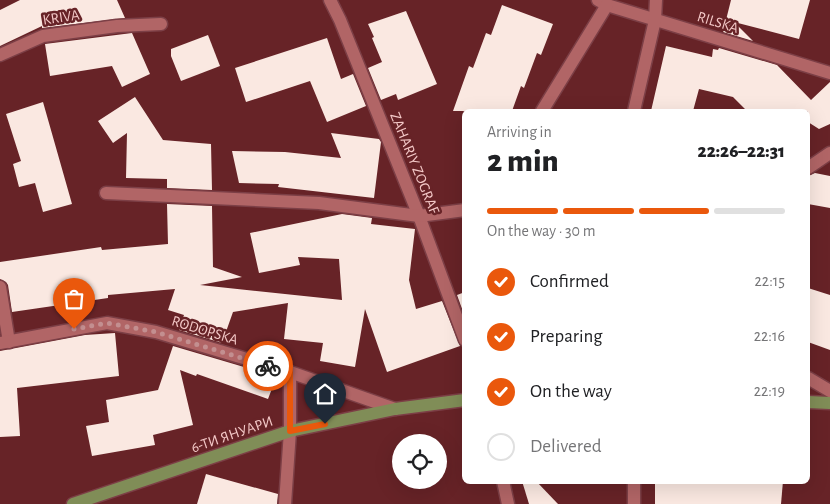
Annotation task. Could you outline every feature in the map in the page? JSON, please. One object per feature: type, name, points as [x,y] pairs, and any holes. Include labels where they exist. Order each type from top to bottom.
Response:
[{"type":"main road","name":"6-ТИ ЯНУАРИ","points":[[74,504],[290,431],[395,409],[462,400]]},
{"type":"main road","points":[[810,402],[830,403]]},
{"type":"street","name":"ZAHARIY ZOGRAF","points":[[330,0],[340,20],[419,216],[462,332]]},
{"type":"street","points":[[634,109],[655,20],[656,0]]},
{"type":"street","points":[[543,109],[602,3]]},
{"type":"street","name":"RILSKA","points":[[602,3],[830,73]]},
{"type":"street","name":"KRIVA","points":[[0,55],[42,36],[117,26],[161,24]]},
{"type":"street","points":[[810,167],[830,153]]},
{"type":"street","points":[[106,193],[318,203],[419,216],[462,210]]},
{"type":"street","points":[[0,287],[4,342]]},
{"type":"street","name":"RODOPSKA","points":[[4,342],[107,323],[156,332],[290,372],[395,409]]},
{"type":"street","points":[[286,504],[290,431],[290,372]]},
{"type":"street","points":[[810,379],[830,391]]},
{"type":"street","points":[[504,484],[508,504]]},
{"type":"street","points":[[634,484],[634,504]]},
{"type":"building","points":[[20,0],[117,0],[125,18],[42,28],[42,26],[0,46],[0,10]]},
{"type":"building","points":[[731,0],[810,0],[799,39],[734,22],[753,41],[723,32]]},
{"type":"building","points":[[502,5],[553,24],[541,55],[537,53],[524,88],[521,86],[513,109],[462,109],[462,111],[453,111],[469,66],[473,68],[486,33],[491,35]]},
{"type":"building","points":[[406,11],[437,84],[398,100],[396,94],[381,100],[368,68],[382,62],[368,24]]},
{"type":"building","points":[[132,33],[150,74],[122,87],[112,66],[50,76],[45,44]]},
{"type":"building","points":[[208,35],[220,66],[181,81],[171,56],[171,49]]},
{"type":"building","points":[[327,38],[341,79],[353,74],[366,106],[327,122],[310,81],[246,102],[235,68]]},
{"type":"building","points":[[666,46],[712,57],[713,49],[718,50],[719,48],[777,65],[811,100],[830,82],[830,124],[819,129],[810,123],[810,109],[745,109],[733,97],[699,89],[694,109],[651,109]]},
{"type":"building","points":[[135,97],[163,140],[211,144],[212,190],[167,188],[167,179],[126,178],[127,133],[113,143],[98,121]]},
{"type":"building","points":[[43,102],[72,204],[43,212],[35,183],[19,187],[13,164],[21,161],[6,114]]},
{"type":"building","points":[[331,133],[379,139],[381,142],[374,198],[278,187],[279,184],[239,183],[232,151],[285,152],[341,158]]},
{"type":"building","points":[[815,173],[830,176],[830,208],[810,204],[810,175]]},
{"type":"building","points":[[167,204],[212,206],[213,267],[242,277],[200,285],[342,300],[339,259],[298,257],[300,265],[259,273],[250,233],[342,214],[372,218],[371,224],[415,229],[409,280],[416,309],[442,301],[460,346],[387,372],[365,309],[355,367],[320,361],[323,343],[284,339],[288,303],[233,312],[222,343],[179,330],[184,315],[168,310],[175,289],[108,295],[108,298],[12,312],[8,285],[0,279],[0,262],[101,247],[102,250],[168,244]]},
{"type":"building","points":[[810,289],[830,295],[830,350],[810,343]]},
{"type":"building","points":[[462,293],[462,309],[457,295]]},
{"type":"building","points":[[115,333],[119,376],[17,388],[20,436],[0,437],[0,351],[85,335]]},
{"type":"building","points":[[173,346],[276,378],[268,399],[197,374],[196,376],[180,370],[193,425],[153,435],[155,445],[92,456],[86,426],[109,422],[106,400],[158,390]]},
{"type":"building","points":[[206,474],[278,494],[277,504],[197,504]]},
{"type":"building","points":[[523,484],[539,484],[558,504],[529,504]]},
{"type":"building","points":[[655,484],[783,484],[781,504],[655,504]]},
{"type":"way so far","points":[[74,329],[107,323],[156,332],[268,366]]},
{"type":"route","points":[[268,366],[290,372],[290,431],[325,424]]}]
